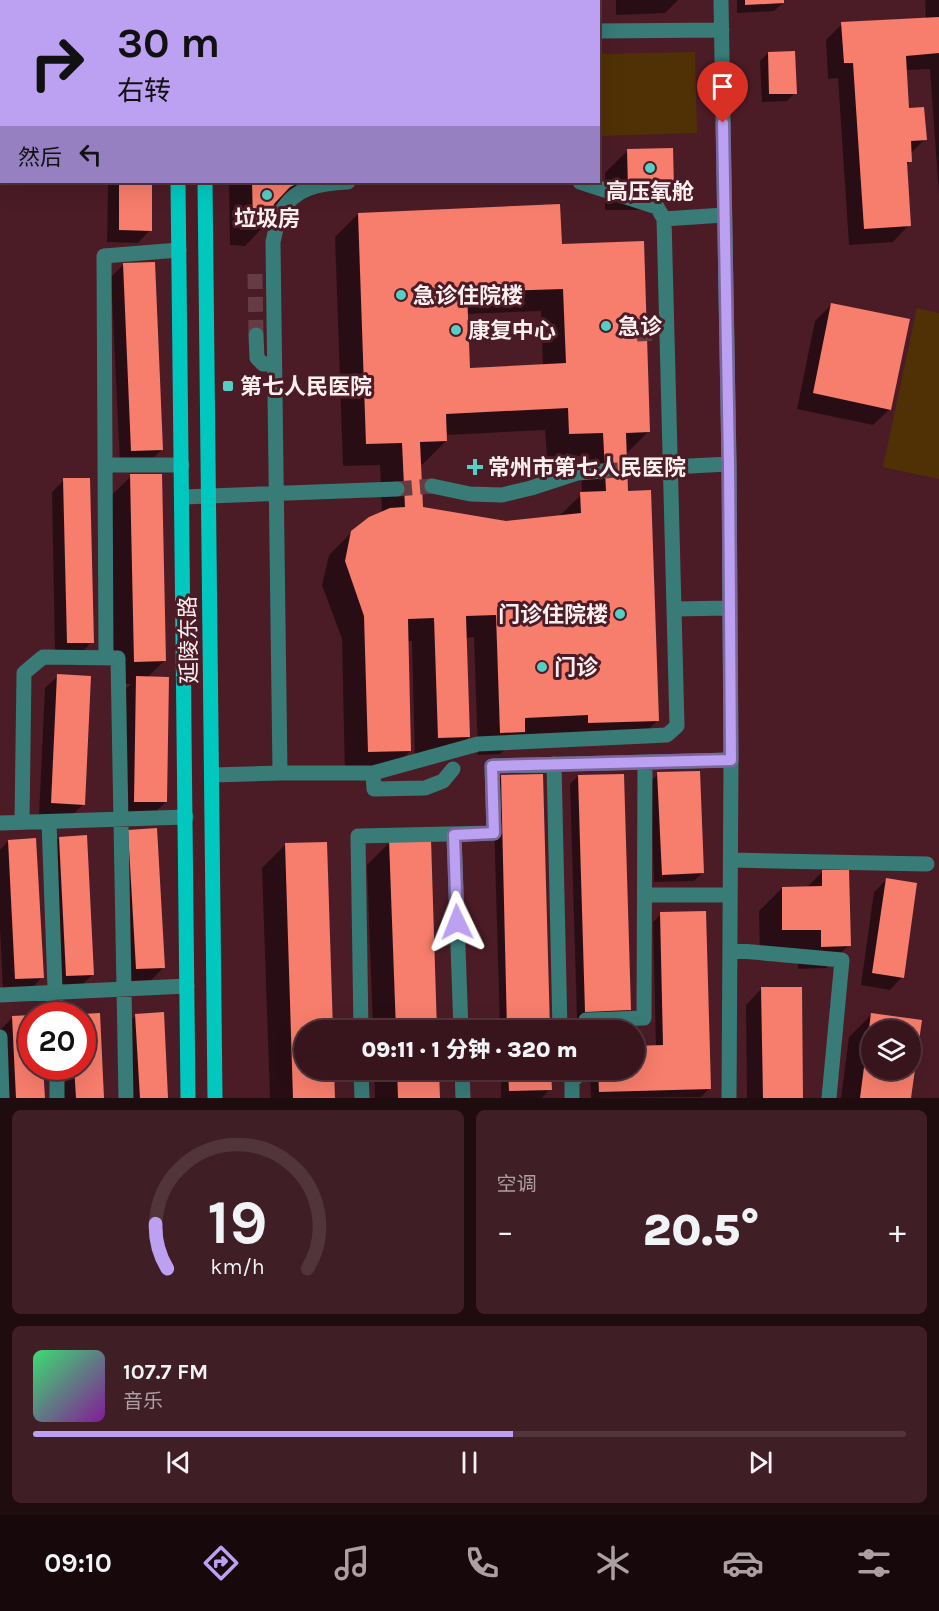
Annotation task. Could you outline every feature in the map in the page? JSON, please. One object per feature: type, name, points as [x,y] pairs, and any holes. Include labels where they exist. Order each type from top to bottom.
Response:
[{"type":"main road","name":"延陵东路","points":[[178,183],[188,1098]]},
{"type":"main road","name":"延陵东路","points":[[205,183],[215,1098]]},
{"type":"street","points":[[721,0],[729,464],[731,760],[729,1098]]},
{"type":"street","points":[[600,31],[722,30]]},
{"type":"street","points":[[280,773],[273,242],[280,213],[296,194],[321,183]]},
{"type":"street","points":[[213,775],[373,773],[478,744],[668,735],[677,726],[672,467],[663,333],[664,219],[657,207],[583,183]]},
{"type":"street","points":[[664,219],[724,216]]},
{"type":"street","points":[[106,658],[104,256],[179,250]]},
{"type":"street","points":[[256,335],[257,358],[263,364],[274,364]]},
{"type":"street","points":[[631,469],[729,464]]},
{"type":"street","points":[[105,465],[182,465]]},
{"type":"street","points":[[432,486],[470,494],[502,495],[531,489],[578,473],[603,471]]},
{"type":"street","points":[[183,497],[397,489]]},
{"type":"street","points":[[675,609],[729,608]]},
{"type":"street","points":[[22,822],[24,673],[43,657],[118,658],[126,1098]]},
{"type":"street","points":[[361,1020],[358,836],[494,833],[492,766],[731,760]]},
{"type":"street","points":[[586,1020],[644,1017],[645,763]]},
{"type":"street","points":[[554,764],[560,1020]]},
{"type":"street","points":[[373,773],[374,789],[425,788],[443,782],[453,769]]},
{"type":"street","points":[[0,823],[186,817]]},
{"type":"street","points":[[49,822],[55,1002]]},
{"type":"street","points":[[454,835],[461,1020]]},
{"type":"street","points":[[731,860],[927,864]]},
{"type":"street","points":[[645,895],[730,895]]},
{"type":"street","points":[[730,950],[842,960],[829,1098]]},
{"type":"street","points":[[0,995],[187,986]]},
{"type":"street","points":[[0,1037],[2,1098]]},
{"type":"street","points":[[57,1080],[57,1098]]},
{"type":"street","points":[[361,1080],[362,1098]]},
{"type":"street","points":[[462,1080],[463,1098]]},
{"type":"street","points":[[568,1080],[572,1098]]},
{"type":"shaded area","points":[[695,52],[697,133],[600,136],[600,54]]},
{"type":"shaded area","points":[[917,308],[939,313],[939,479],[883,467]]},
{"type":"building","points":[[745,0],[784,0],[784,3],[745,5]]},
{"type":"building","points":[[939,17],[939,53],[906,56],[909,108],[924,107],[927,140],[911,141],[912,162],[907,162],[911,226],[864,229],[853,63],[844,63],[841,22]]},
{"type":"building","points":[[795,51],[797,94],[769,94],[768,52]]},
{"type":"building","name":"高压氧舱","points":[[673,148],[674,188],[628,188],[627,149]]},
{"type":"building","points":[[119,183],[152,183],[152,231],[119,230]]},
{"type":"building","name":"垃圾房","points":[[252,183],[299,183],[290,187],[274,204],[269,223],[253,223]]},
{"type":"building","points":[[560,204],[562,244],[644,241],[650,432],[626,433],[628,491],[651,490],[659,721],[588,723],[588,715],[525,718],[525,732],[500,733],[496,615],[466,616],[470,737],[438,738],[434,618],[408,619],[411,751],[368,752],[364,616],[345,561],[351,531],[369,517],[390,508],[405,507],[402,443],[366,444],[358,213]],"holes":[[[563,289],[566,363],[470,368],[467,292]],[[568,408],[569,434],[603,433],[606,491],[580,492],[581,513],[506,521],[423,507],[420,442],[447,441],[446,414]]]},
{"type":"building","points":[[155,262],[163,450],[131,451],[123,263]]},
{"type":"building","points":[[831,303],[910,319],[891,410],[813,393]]},
{"type":"building","points":[[130,474],[162,474],[166,661],[134,662]]},
{"type":"building","points":[[63,478],[90,478],[94,643],[67,643]]},
{"type":"building","points":[[57,674],[91,676],[85,805],[51,803]]},
{"type":"building","points":[[136,676],[169,677],[167,802],[134,802]]},
{"type":"building","points":[[700,771],[704,873],[662,875],[657,772]]},
{"type":"building","points":[[543,774],[550,1020],[507,1020],[501,775]]},
{"type":"building","points":[[624,774],[631,1010],[585,1012],[578,775]]},
{"type":"building","points":[[157,828],[165,968],[136,969],[128,830]]},
{"type":"building","points":[[87,835],[94,975],[66,976],[59,837]]},
{"type":"building","points":[[36,838],[44,978],[15,979],[8,840]]},
{"type":"building","points":[[431,839],[437,1020],[396,1020],[389,840]]},
{"type":"building","points":[[327,842],[333,1020],[294,1020],[294,1080],[334,1080],[335,1098],[293,1098],[285,843]]},
{"type":"building","points":[[822,870],[849,870],[851,946],[821,947],[821,930],[782,930],[782,887],[822,886]]},
{"type":"building","points":[[886,878],[917,883],[904,978],[872,973]]},
{"type":"building","points":[[706,911],[711,1089],[599,1092],[598,1080],[645,1080],[645,1046],[663,1045],[660,912]]},
{"type":"building","points":[[761,987],[802,987],[803,1098],[763,1098]]},
{"type":"building","points":[[164,1012],[168,1098],[140,1098],[135,1014]]},
{"type":"building","points":[[96,1013],[100,1013],[104,1098],[76,1098],[75,1080],[96,1080]]},
{"type":"building","points":[[871,1013],[922,1020],[921,1027],[921,1020],[870,1020]]},
{"type":"building","points":[[12,1016],[18,1016],[18,1080],[44,1080],[45,1098],[16,1098]]},
{"type":"building","points":[[397,1080],[439,1080],[440,1098],[398,1098]]},
{"type":"building","points":[[508,1080],[552,1080],[552,1090],[509,1091]]},
{"type":"building","points":[[862,1080],[914,1080],[911,1098],[860,1098]]},
{"type":"tunnel","points":[[255,274],[256,335]]},
{"type":"tunnel","points":[[637,334],[660,333]]},
{"type":"tunnel","points":[[603,471],[631,469]]},
{"type":"tunnel","points":[[397,489],[432,486]]},
{"type":"place","name":"高压氧舱","points":[[650,168]]},
{"type":"place","name":"垃圾房","points":[[267,195]]},
{"type":"place","name":"急诊住院楼","points":[[401,295]]},
{"type":"place","name":"急诊","points":[[606,326]]},
{"type":"place","name":"康复中心","points":[[456,330]]},
{"type":"place","name":"第七人民医院","points":[[228,386]]},
{"type":"place","name":"常州市第七人民医院","points":[[475,467]]},
{"type":"place","name":"门诊住院楼","points":[[620,614]]},
{"type":"place","name":"门诊","points":[[542,667]]},
{"type":"route","points":[[457,922],[454,835],[494,833],[492,766],[731,760],[723,123]]}]
